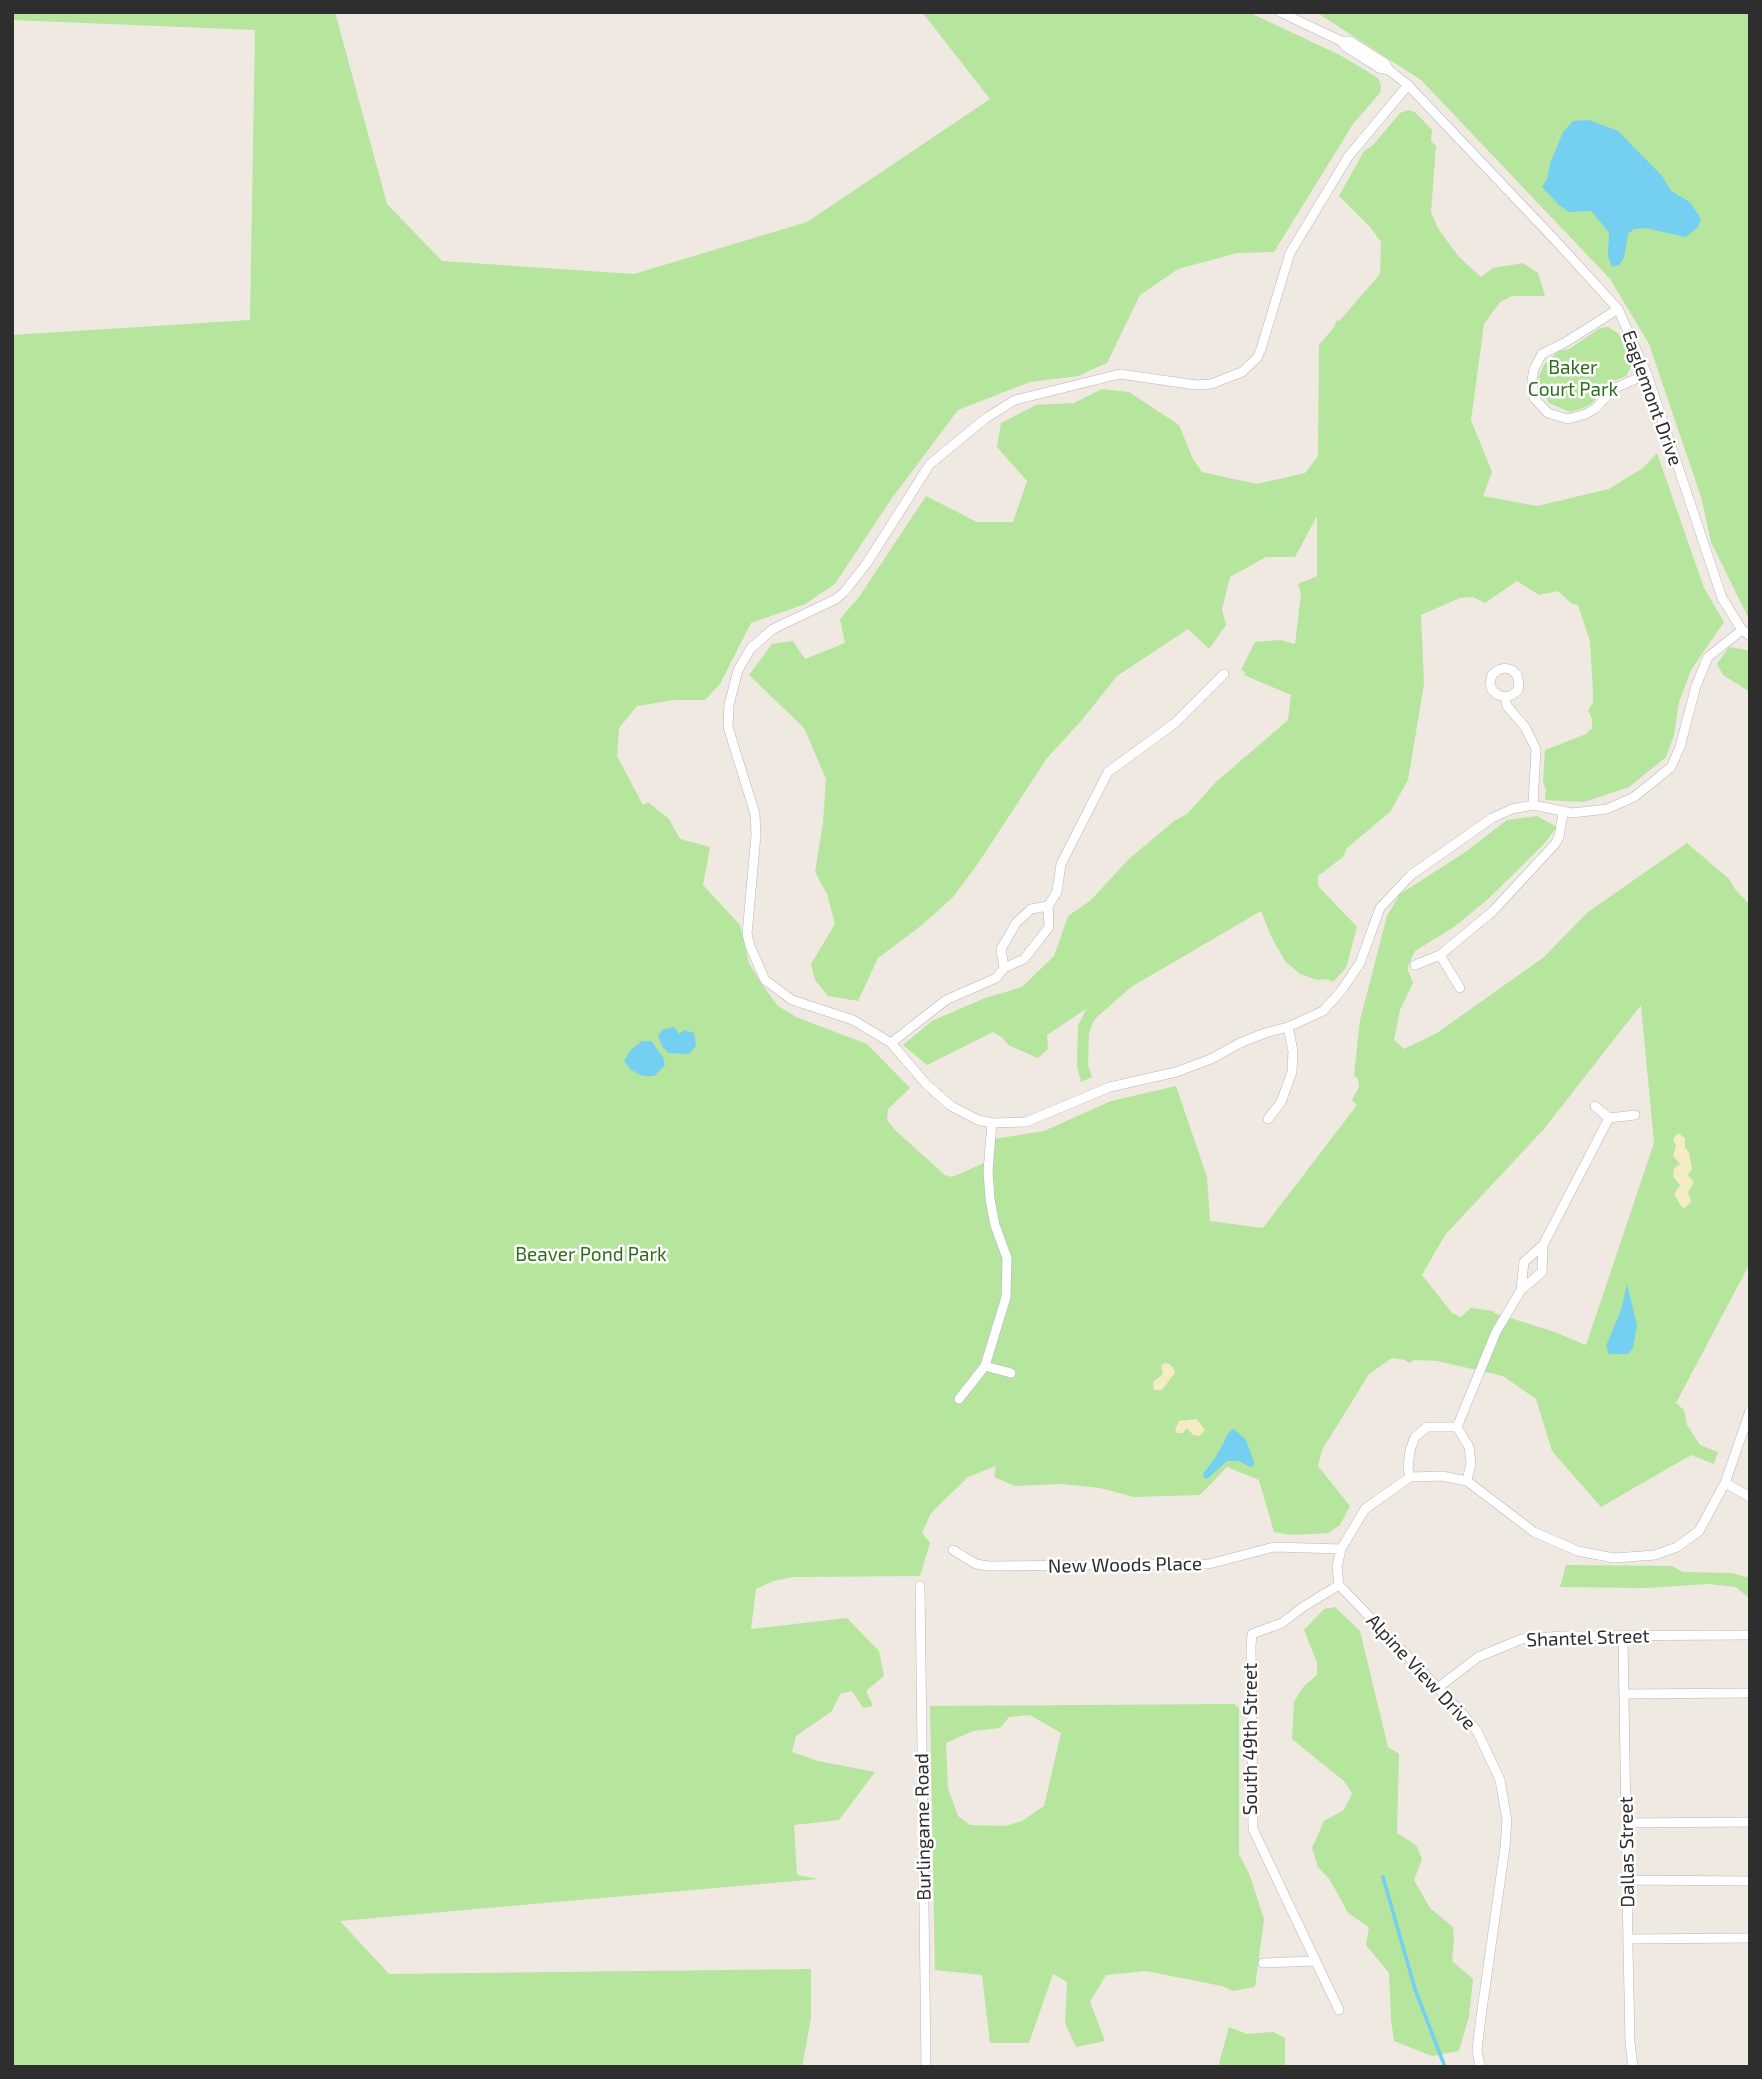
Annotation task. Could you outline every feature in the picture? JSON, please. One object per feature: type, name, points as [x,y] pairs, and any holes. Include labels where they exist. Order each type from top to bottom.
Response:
[{"type":"street","name":"Eaglemont Drive","points":[[1280,12],[1341,41],[1350,41],[1385,63],[1618,309],[1647,374],[1722,598],[1746,633]]},
{"type":"street","points":[[1408,85],[1355,147],[1308,221],[1284,267],[1261,349],[1257,358],[1242,372],[1211,384],[1196,385],[1120,374],[1015,400],[986,418],[930,464],[867,563],[845,591],[836,599],[765,635],[751,648],[738,670],[729,705],[728,727],[754,814],[756,835],[747,934],[765,979],[792,1000],[853,1020],[891,1043],[927,1085],[951,1106],[978,1121],[992,1124],[1026,1122],[1110,1087],[1177,1072],[1211,1059],[1240,1043],[1288,1027],[1323,1011],[1360,963],[1380,908],[1411,875],[1492,818],[1512,809],[1533,805],[1563,813],[1607,809],[1633,797],[1671,767],[1680,747],[1696,686],[1709,657],[1746,633]]},
{"type":"street","points":[[1618,309],[1542,354],[1534,369],[1534,398],[1548,413],[1569,419],[1586,414],[1613,389],[1647,374]]},
{"type":"street","points":[[891,1043],[946,1000],[996,978],[1004,968],[1024,959],[1049,927],[1048,906],[1057,892],[1060,864],[1108,772],[1175,723],[1224,674]]},
{"type":"street","points":[[1505,697],[1513,716],[1525,727],[1536,749],[1533,805]]},
{"type":"street","points":[[1415,965],[1440,955],[1493,911],[1555,844],[1563,813]]},
{"type":"street","points":[[1004,968],[1001,949],[1016,923],[1031,909],[1048,906]]},
{"type":"street","points":[[1440,955],[1460,988]]},
{"type":"street","points":[[1268,1118],[1280,1102],[1292,1072],[1293,1051],[1288,1027]]},
{"type":"street","points":[[1595,1106],[1609,1118],[1635,1115]]},
{"type":"street","points":[[1521,1290],[1524,1262],[1543,1245],[1609,1118]]},
{"type":"street","points":[[959,1399],[985,1366],[1005,1305],[1007,1289],[1007,1258],[995,1225],[988,1171],[992,1124]]},
{"type":"street","points":[[1457,1427],[1496,1332],[1521,1290],[1542,1272],[1543,1245]]},
{"type":"street","points":[[985,1366],[1011,1373]]},
{"type":"street","points":[[1339,1585],[1337,1567],[1340,1549],[1365,1509],[1410,1477],[1441,1476],[1467,1481],[1534,1532],[1577,1551],[1614,1558],[1655,1555],[1677,1547],[1699,1531],[1725,1483],[1750,1411]]},
{"type":"street","points":[[1410,1477],[1410,1450],[1415,1437],[1427,1427],[1457,1427]]},
{"type":"street","points":[[1457,1427],[1469,1447],[1471,1462],[1467,1481]]},
{"type":"street","points":[[1725,1483],[1750,1497]]},
{"type":"street","name":"New Woods Place","points":[[953,1550],[976,1564],[1003,1566],[1209,1564],[1274,1547],[1340,1549]]},
{"type":"street","name":"Alpine View Drive","points":[[1339,1585],[1384,1634],[1439,1687],[1477,1731],[1500,1780],[1507,1820],[1503,1866],[1480,2017],[1477,2050],[1480,2067]]},
{"type":"street","name":"South 49th Street","points":[[1339,1585],[1282,1623],[1252,1634],[1252,1824],[1255,1836],[1339,2010]]},
{"type":"street","name":"Burlingame Road","points":[[920,1586],[926,2067]]},
{"type":"street","name":"Shantel Street","points":[[1439,1687],[1478,1657],[1522,1639],[1563,1636],[1750,1635]]},
{"type":"street","name":"Dallas Street","points":[[1623,1637],[1630,2042],[1633,2067]]},
{"type":"street","points":[[1625,1694],[1750,1693]]},
{"type":"street","points":[[1626,1824],[1750,1822]]},
{"type":"street","points":[[1627,1880],[1750,1881]]},
{"type":"street","points":[[1628,1939],[1750,1938]]},
{"type":"street","points":[[1263,1963],[1316,1961]]},
{"type":"green space","name":"Beaver Pond Park","points":[[12,12],[335,12],[387,204],[442,261],[634,274],[807,222],[990,99],[922,12],[1248,12],[1340,55],[1378,78],[1380,93],[1353,124],[1274,252],[1237,253],[1178,269],[1140,295],[1107,363],[1078,376],[1030,382],[958,410],[892,498],[835,584],[805,604],[751,623],[720,684],[705,700],[674,700],[637,706],[619,728],[617,756],[643,805],[648,802],[669,819],[680,839],[710,847],[703,885],[740,925],[749,963],[778,1006],[798,1018],[867,1044],[910,1088],[888,1109],[887,1120],[945,1175],[952,1177],[991,1160],[994,1139],[1044,1131],[1111,1101],[1176,1086],[1207,1177],[1210,1221],[1263,1228],[1357,1105],[1352,1100],[1359,1087],[1358,1079],[1354,1075],[1360,1020],[1387,916],[1400,894],[1464,853],[1507,820],[1537,816],[1557,827],[1543,845],[1488,899],[1454,927],[1415,951],[1407,968],[1413,983],[1400,1010],[1394,1040],[1404,1049],[1437,1033],[1544,957],[1588,912],[1687,843],[1729,879],[1750,905],[1750,1263],[1676,1403],[1684,1410],[1687,1425],[1700,1445],[1718,1452],[1714,1464],[1691,1455],[1601,1507],[1552,1451],[1536,1399],[1503,1376],[1437,1361],[1414,1360],[1409,1363],[1392,1358],[1369,1374],[1322,1450],[1318,1466],[1350,1506],[1340,1525],[1328,1533],[1292,1535],[1274,1532],[1259,1480],[1227,1467],[1200,1495],[1134,1497],[1100,1488],[1061,1484],[1015,1486],[994,1477],[996,1466],[968,1477],[931,1513],[922,1533],[930,1543],[920,1576],[794,1577],[773,1581],[756,1589],[751,1629],[847,1618],[879,1651],[884,1676],[866,1691],[873,1706],[863,1708],[852,1691],[840,1694],[832,1711],[796,1736],[792,1752],[818,1761],[875,1772],[839,1820],[794,1825],[797,1875],[818,1879],[340,1921],[389,1974],[811,1969],[811,2018],[802,2067],[12,2067],[12,335],[250,320],[255,30],[12,20]],"holes":[[[1641,1005],[1654,1143],[1586,1345],[1494,1311],[1471,1308],[1461,1317],[1452,1313],[1422,1275],[1445,1235],[1543,1130]]]},
{"type":"green space","points":[[1316,12],[1750,12],[1750,621],[1711,542],[1701,497],[1649,344],[1610,279],[1421,80]]},
{"type":"green space","points":[[1408,110],[1415,112],[1432,130],[1431,141],[1436,146],[1431,212],[1439,230],[1459,257],[1481,277],[1493,268],[1523,263],[1538,273],[1545,296],[1512,296],[1500,302],[1484,324],[1471,420],[1492,472],[1483,496],[1537,506],[1609,489],[1643,468],[1657,453],[1704,588],[1724,622],[1691,670],[1679,702],[1674,735],[1666,757],[1629,787],[1584,802],[1545,800],[1545,750],[1586,734],[1592,728],[1588,711],[1593,702],[1590,641],[1578,605],[1572,604],[1558,591],[1539,595],[1517,581],[1485,603],[1473,597],[1460,598],[1421,615],[1424,684],[1408,780],[1390,812],[1347,848],[1343,857],[1318,876],[1318,886],[1357,927],[1346,968],[1333,982],[1300,974],[1285,961],[1261,911],[1131,987],[1098,1016],[1089,1033],[1088,1065],[1092,1077],[1081,1082],[1077,1066],[1078,1026],[1086,1009],[1047,1035],[1048,1049],[1038,1058],[1008,1045],[993,1032],[927,1065],[903,1045],[932,1021],[985,998],[1022,987],[1054,956],[1068,916],[1090,901],[1129,859],[1174,821],[1187,814],[1216,782],[1288,720],[1291,695],[1244,675],[1245,672],[1241,670],[1255,642],[1280,640],[1295,644],[1301,594],[1298,584],[1317,576],[1317,516],[1295,557],[1266,557],[1230,577],[1222,609],[1226,625],[1209,649],[1188,629],[1117,676],[1047,758],[953,897],[922,925],[878,958],[858,1001],[828,996],[815,980],[811,964],[835,924],[827,894],[815,872],[823,823],[826,779],[804,728],[749,675],[772,644],[793,641],[805,659],[845,643],[840,619],[859,597],[926,496],[977,522],[1013,522],[1027,481],[997,447],[1001,423],[1036,405],[1074,403],[1102,389],[1129,392],[1179,425],[1193,459],[1202,472],[1257,484],[1305,473],[1318,456],[1319,345],[1336,321],[1340,320],[1380,274],[1381,242],[1339,196],[1364,151],[1373,145],[1400,113]]},
{"type":"green space","name":"Baker Court Park","points":[[1608,327],[1619,334],[1632,365],[1626,376],[1611,382],[1591,404],[1581,409],[1570,412],[1549,403],[1539,376],[1544,365],[1558,351],[1569,349],[1600,328]]},
{"type":"green space","points":[[1729,647],[1750,653],[1750,692],[1723,675],[1717,664]]},
{"type":"green space","points":[[1566,1565],[1672,1566],[1683,1572],[1732,1573],[1746,1577],[1750,1575],[1750,1599],[1736,1587],[1708,1584],[1647,1588],[1560,1587]]},
{"type":"green space","points":[[1335,1607],[1360,1631],[1388,1747],[1399,1754],[1397,1833],[1416,1845],[1422,1859],[1414,1880],[1430,1908],[1453,1927],[1452,1961],[1473,1979],[1469,2016],[1459,2051],[1432,2056],[1394,2041],[1389,1973],[1366,1945],[1369,1927],[1348,1913],[1330,1880],[1318,1867],[1312,1848],[1324,1821],[1344,1810],[1352,1793],[1344,1781],[1292,1739],[1294,1702],[1304,1686],[1317,1675],[1317,1663],[1304,1630],[1324,1609]]},
{"type":"green space","points":[[1234,1704],[1239,1708],[1239,1854],[1250,1876],[1264,1919],[1255,1987],[1233,1991],[1222,1986],[1146,1971],[1106,1975],[1090,2002],[1105,2041],[1076,2047],[1065,2023],[1067,1982],[1053,1974],[1029,2043],[990,2043],[982,1975],[935,1970],[930,1706]],"holes":[[[1030,1715],[1061,1733],[1044,1806],[1022,1821],[1005,1826],[970,1825],[958,1816],[948,1788],[946,1743],[973,1731],[1000,1728],[1009,1717]]]},
{"type":"green space","points":[[1229,2027],[1247,2034],[1273,2032],[1285,2038],[1285,2067],[1218,2067]]},
{"type":"sand","points":[[1678,1133],[1685,1138],[1685,1148],[1689,1152],[1692,1169],[1688,1175],[1694,1182],[1688,1192],[1691,1202],[1683,1209],[1674,1194],[1680,1185],[1673,1177],[1674,1168],[1680,1164],[1673,1156],[1676,1146],[1673,1139]]},
{"type":"sand","points":[[1164,1363],[1170,1364],[1174,1374],[1162,1390],[1154,1390],[1153,1382],[1163,1374],[1161,1366]]},
{"type":"sand","points":[[1197,1419],[1205,1430],[1199,1436],[1193,1435],[1187,1428],[1183,1433],[1177,1433],[1175,1430],[1179,1421]]},
{"type":"water","points":[[1589,120],[1618,131],[1662,176],[1671,191],[1690,202],[1701,219],[1698,227],[1686,237],[1645,228],[1634,229],[1628,234],[1624,258],[1619,265],[1612,267],[1608,256],[1609,233],[1591,211],[1569,212],[1542,187],[1563,132],[1573,121]]},
{"type":"water","points":[[674,1027],[679,1034],[684,1030],[694,1033],[696,1046],[689,1054],[668,1053],[662,1046],[658,1036],[662,1030]]},
{"type":"water","points":[[642,1041],[651,1041],[663,1057],[665,1065],[654,1076],[643,1076],[631,1070],[624,1061],[630,1051]]},
{"type":"water","points":[[1627,1284],[1637,1325],[1633,1348],[1628,1354],[1609,1354],[1606,1346],[1621,1310]]},
{"type":"water","points":[[1234,1429],[1246,1440],[1253,1466],[1239,1461],[1227,1461],[1207,1479],[1204,1478],[1203,1474],[1229,1432]]},
{"type":"waterway","points":[[1383,1877],[1415,1989],[1445,2067]]}]
